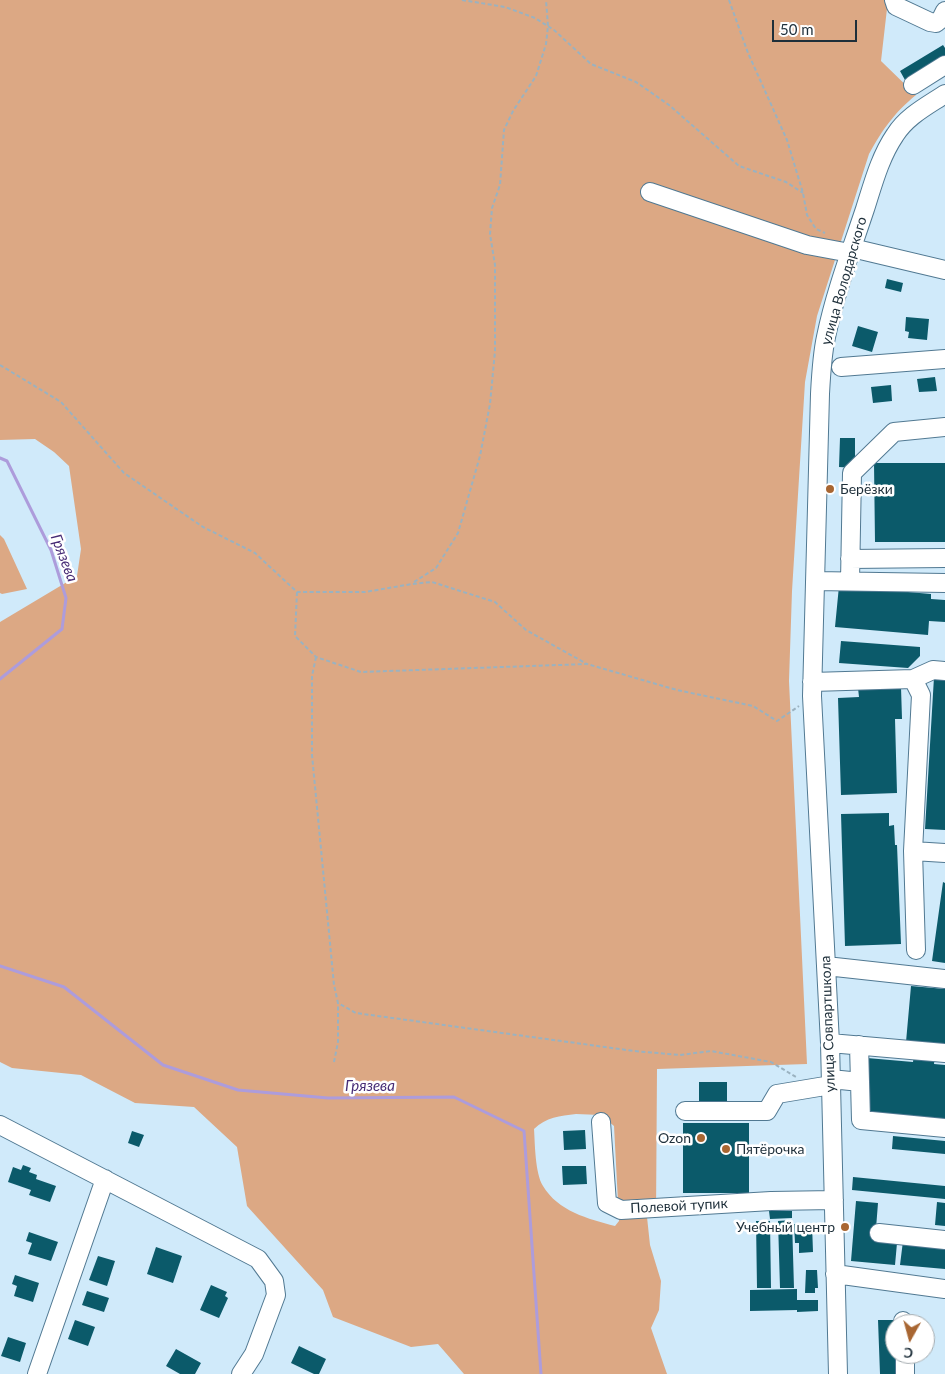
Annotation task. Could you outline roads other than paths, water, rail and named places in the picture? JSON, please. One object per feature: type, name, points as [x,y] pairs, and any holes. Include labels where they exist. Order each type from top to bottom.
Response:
[{"type":"street","points":[[894,0],[896,6],[930,22],[936,23],[941,19],[945,11]]},
{"type":"street","points":[[913,85],[945,65]]},
{"type":"street","name":"улица Володарского","points":[[812,684],[820,394],[822,360],[826,337],[851,251],[880,164],[891,140],[907,120],[945,94]]},
{"type":"street","points":[[650,192],[808,245],[851,251],[945,270]]},
{"type":"street","points":[[842,367],[945,359]]},
{"type":"street","points":[[850,581],[852,473],[894,432],[945,428]]},
{"type":"street","points":[[850,559],[945,558]]},
{"type":"street","points":[[814,585],[850,581],[945,583]]},
{"type":"street","points":[[812,684],[913,678],[933,670],[945,671]]},
{"type":"street","points":[[913,678],[921,695],[913,851],[916,950]]},
{"type":"street","name":"улица Совпартшкола","points":[[812,684],[830,1043],[838,1374]]},
{"type":"street","points":[[913,851],[945,853]]},
{"type":"street","points":[[826,966],[945,979]]},
{"type":"street","points":[[830,1043],[945,1053]]},
{"type":"street","points":[[859,1045],[861,1120],[945,1128]]},
{"type":"street","points":[[684,1111],[767,1111],[777,1094],[831,1082],[860,1082]]},
{"type":"street","name":"Полевой тупик","points":[[601,1122],[607,1202],[621,1210],[771,1201],[834,1200]]},
{"type":"street","points":[[0,1125],[258,1259],[274,1281],[276,1295],[254,1354],[241,1374]]},
{"type":"street","points":[[38,1374],[104,1179]]},
{"type":"street","points":[[879,1233],[945,1240]]},
{"type":"street","points":[[836,1274],[945,1288]]},
{"type":"waterway","name":"Грязева","points":[[0,458],[7,461],[51,550],[66,598],[62,629],[0,679]]},
{"type":"waterway","name":"Грязева","points":[[0,966],[64,987],[163,1065],[238,1090],[328,1098],[454,1097],[524,1131],[541,1374]]},
{"type":"place","name":"Берёзки","points":[[830,489]]},
{"type":"place","name":"Ozon","points":[[701,1138]]},
{"type":"place","name":"Пятёрочка","points":[[726,1149]]},
{"type":"place","name":"Учебный центр","points":[[845,1227]]}]
